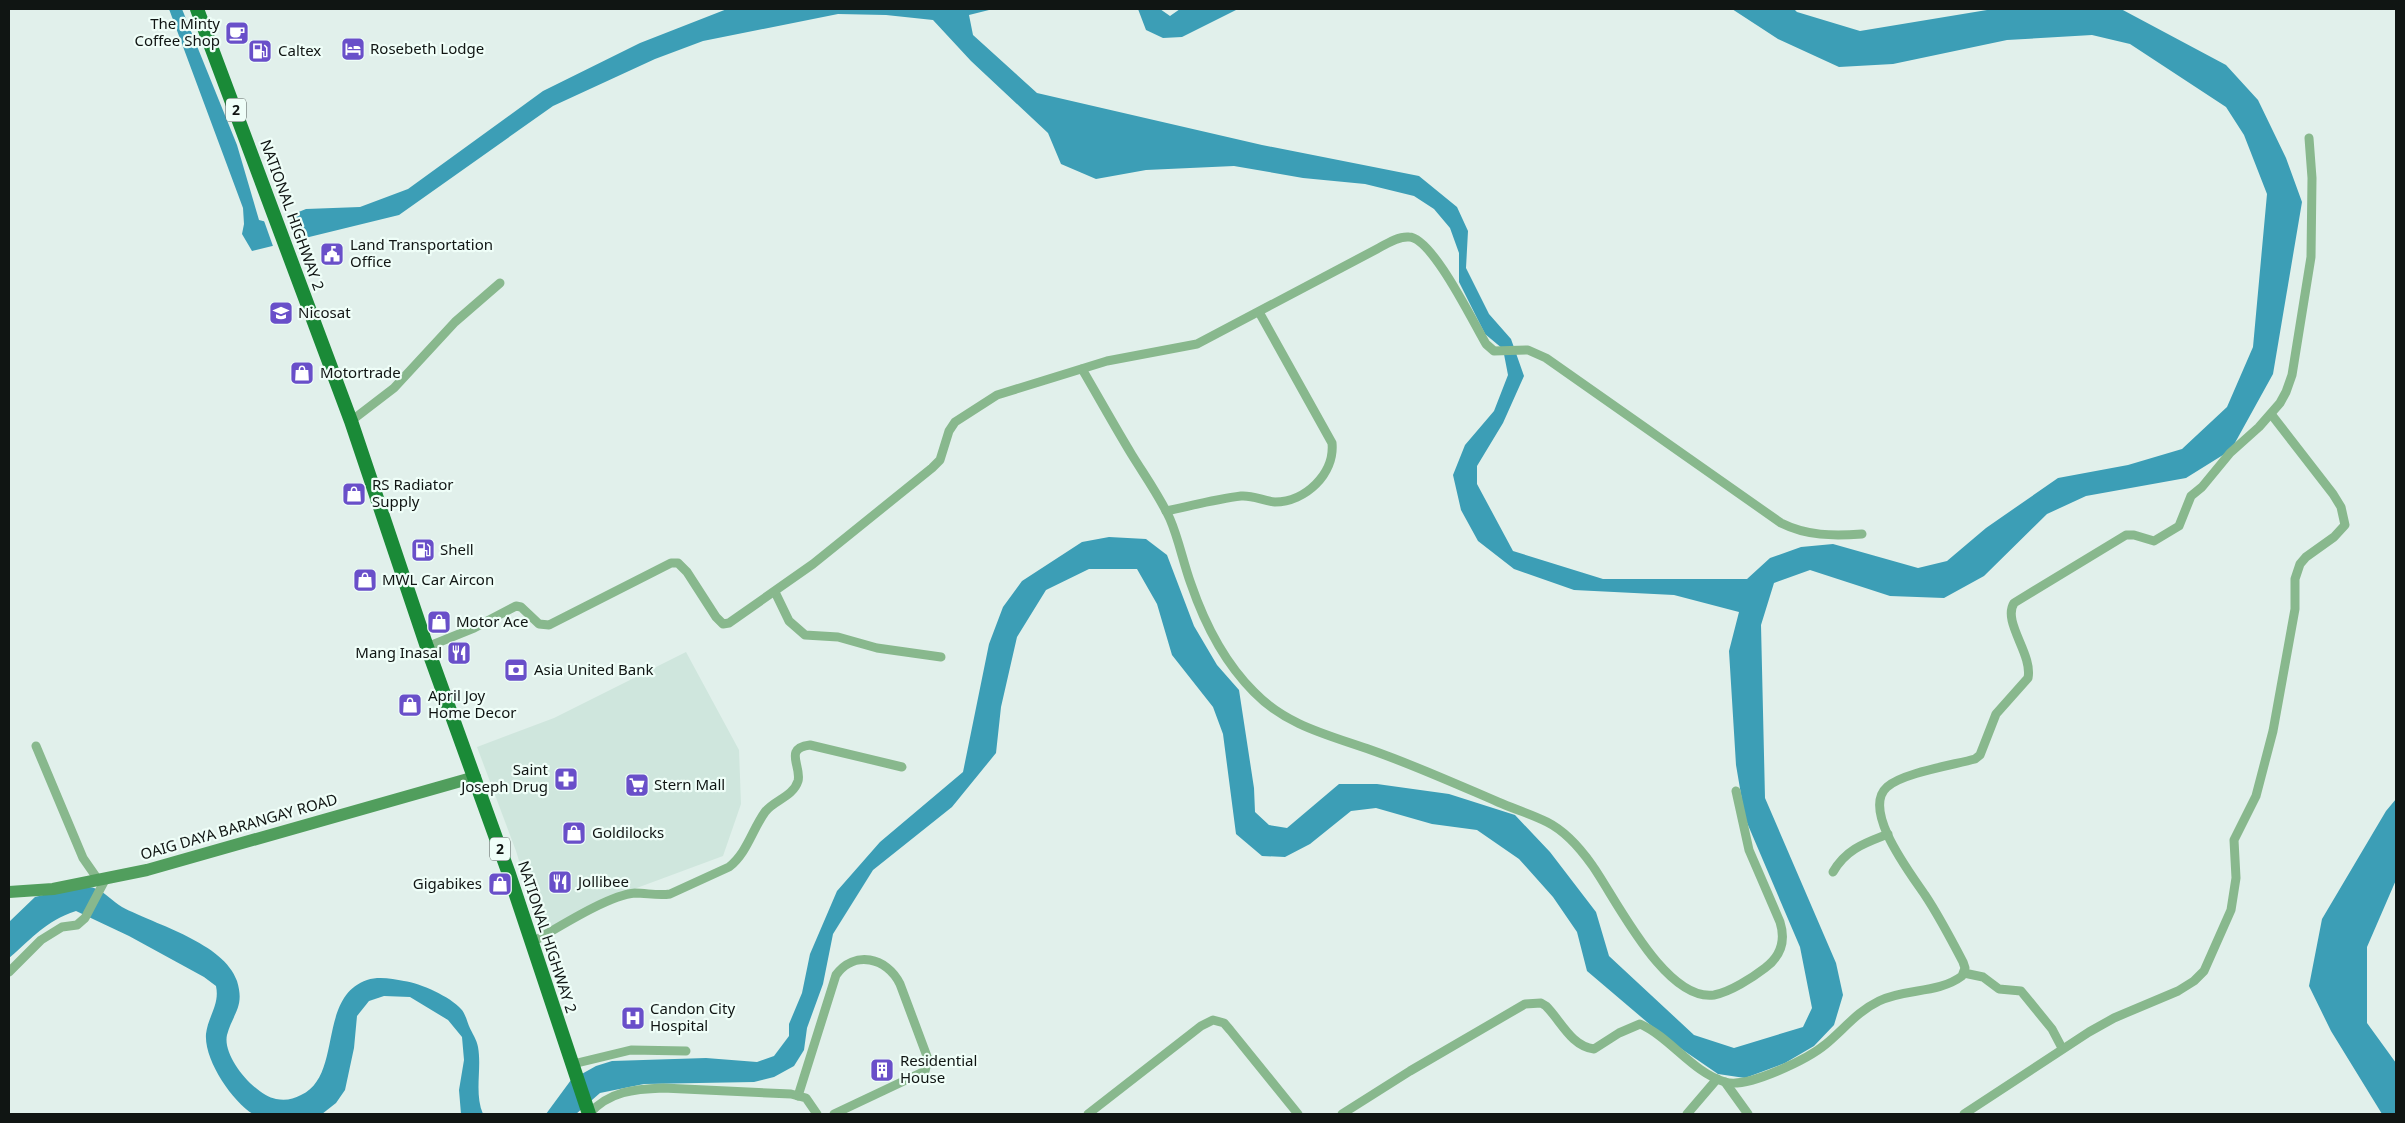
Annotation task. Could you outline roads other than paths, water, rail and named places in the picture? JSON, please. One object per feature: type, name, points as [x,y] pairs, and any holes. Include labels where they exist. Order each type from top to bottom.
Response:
[{"type":"main road","name":"NATIONAL HIGHWAY 2","points":[[197,9],[351,420],[427,647],[475,777],[588,1112]]},
{"type":"street","points":[[1721,1080],[1735,1084],[1748,1082],[1794,1062],[1826,1044],[1862,1011],[1893,994],[1944,985],[1957,980],[1964,972],[1963,962],[1958,952],[1924,894],[1908,874],[1888,834],[1881,813],[1880,800],[1887,787],[1899,780],[1975,759],[1980,755],[1996,714],[2028,678],[2028,662],[2012,621],[2011,608],[2014,603],[2126,536],[2134,535],[2154,541],[2174,530],[2182,521],[2191,496],[2202,487],[2224,459],[2271,414],[2286,392],[2292,375],[2311,257],[2312,178],[2309,138]]},
{"type":"street","points":[[427,647],[474,628],[516,606],[521,607],[539,624],[549,625],[671,563],[678,563],[687,572],[716,617],[723,624],[738,617],[775,592],[932,468],[940,460],[949,431],[955,422],[997,395],[1082,368],[1149,352],[1197,344],[1393,240],[1410,236],[1423,243],[1433,256],[1455,288],[1486,344],[1494,351],[1520,350],[1535,352],[1546,358],[1781,524],[1795,530],[1818,535],[1862,534]]},
{"type":"street","points":[[351,420],[394,388],[419,364],[455,322],[500,283]]},
{"type":"street","points":[[1166,511],[1240,496],[1256,496],[1273,502],[1285,500],[1313,489],[1326,469],[1333,450],[1332,443],[1258,312]]},
{"type":"street","points":[[1082,368],[1166,511],[1182,550],[1187,573],[1200,608],[1229,661],[1254,693],[1292,721],[1318,734],[1370,750],[1463,785],[1558,828],[1579,848],[1593,866],[1633,933],[1660,965],[1680,983],[1703,994],[1714,994],[1727,990],[1765,968],[1776,958],[1783,941],[1783,932],[1749,850],[1736,791]]},
{"type":"street","points":[[1964,1114],[2062,1048],[2114,1018],[2162,999],[2194,981],[2212,958],[2231,910],[2236,878],[2234,840],[2256,796],[2273,731],[2295,609],[2295,579],[2300,564],[2306,557],[2334,537],[2345,525],[2341,507],[2333,494],[2271,414]]},
{"type":"street","points":[[775,592],[789,621],[805,635],[838,637],[877,648],[941,657]]},
{"type":"street","points":[[531,943],[586,912],[621,897],[635,893],[659,896],[670,894],[730,867],[738,861],[765,812],[778,799],[792,791],[798,783],[799,776],[795,758],[797,749],[802,746],[810,745],[902,767]]},
{"type":"street","points":[[9,972],[41,940],[62,927],[77,925],[85,918],[101,884],[84,858],[36,746]]},
{"type":"street","name":"OAIG DAYA BARANGAY ROAD","points":[[9,892],[32,892],[101,884],[475,777]]},
{"type":"street","points":[[1833,872],[1846,854],[1861,844],[1888,834]]},
{"type":"street","points":[[798,1096],[836,975],[848,963],[854,961],[878,962],[888,965],[900,984],[928,1059],[926,1071],[834,1114]]},
{"type":"street","points":[[1964,972],[1983,977],[1999,988],[2021,991],[2052,1029],[2062,1048]]},
{"type":"street","points":[[1342,1114],[1449,1048],[1526,1004],[1534,1002],[1546,1006],[1578,1043],[1586,1048],[1594,1049],[1619,1033],[1640,1024],[1649,1028],[1721,1080],[1748,1114]]},
{"type":"street","points":[[1088,1114],[1202,1026],[1213,1020],[1224,1023],[1298,1114]]},
{"type":"street","points":[[574,1067],[631,1050],[686,1051]]},
{"type":"street","points":[[1692,1112],[1721,1080]]},
{"type":"street","points":[[588,1112],[603,1100],[628,1091],[643,1088],[696,1088],[798,1096],[810,1102],[817,1114]]},
{"type":"water","points":[[169,9],[182,9],[237,145],[259,220],[271,223],[306,209],[360,207],[408,189],[543,91],[640,43],[727,9],[993,9],[969,15],[973,35],[1037,93],[1262,145],[1419,176],[1457,207],[1468,231],[1466,268],[1489,314],[1511,339],[1524,376],[1503,423],[1477,466],[1477,484],[1513,551],[1603,579],[1747,579],[1770,558],[1801,547],[1833,544],[1918,568],[1947,561],[1986,528],[2058,478],[2128,465],[2182,449],[2227,407],[2253,347],[2267,194],[2244,135],[2226,107],[2130,44],[2092,35],[2007,40],[1893,64],[1839,67],[1778,39],[1732,9],[1794,9],[1797,12],[1860,31],[1993,9],[2121,9],[2226,65],[2258,100],[2286,158],[2302,202],[2273,374],[2231,450],[2186,478],[2086,496],[2047,514],[1984,576],[1944,598],[1890,596],[1810,570],[1774,583],[1761,625],[1765,798],[1836,963],[1843,995],[1834,1025],[1814,1046],[1785,1063],[1745,1078],[1718,1074],[1667,1039],[1587,971],[1577,932],[1553,897],[1519,859],[1477,830],[1432,824],[1376,808],[1351,811],[1310,844],[1285,857],[1262,856],[1236,834],[1223,734],[1213,707],[1172,655],[1157,604],[1137,569],[1089,569],[1046,590],[1017,637],[1001,707],[996,753],[952,807],[873,870],[833,934],[823,984],[807,1028],[804,1050],[794,1066],[774,1077],[754,1082],[644,1084],[600,1093],[576,1114],[546,1114],[571,1080],[596,1066],[612,1061],[706,1058],[757,1062],[774,1056],[789,1036],[789,1024],[802,993],[810,954],[837,891],[880,842],[963,772],[989,644],[1003,607],[1022,581],[1082,542],[1109,537],[1146,539],[1167,555],[1194,626],[1217,665],[1239,690],[1254,788],[1255,812],[1269,825],[1287,828],[1339,784],[1377,784],[1449,794],[1515,815],[1550,852],[1596,912],[1609,956],[1694,1035],[1734,1048],[1803,1027],[1812,1008],[1800,947],[1745,818],[1736,765],[1729,651],[1739,612],[1674,595],[1574,590],[1514,569],[1478,541],[1461,510],[1453,475],[1465,445],[1494,411],[1508,375],[1503,349],[1485,334],[1459,282],[1459,253],[1450,228],[1434,209],[1414,196],[1365,184],[1303,178],[1234,166],[1146,170],[1096,179],[1061,164],[1048,133],[971,61],[933,20],[886,15],[838,14],[703,41],[655,59],[553,106],[399,215],[252,251],[242,234],[244,224],[243,208]]},
{"type":"water","points":[[1138,9],[1160,9],[1170,16],[1180,9],[1238,9],[1182,37],[1163,38],[1146,30]]},
{"type":"water","points":[[2396,799],[2396,880],[2367,947],[2367,1023],[2396,1063],[2396,1114],[2382,1114],[2331,1031],[2309,986],[2322,919],[2386,811]]},
{"type":"water","points":[[89,887],[98,889],[122,907],[187,936],[204,946],[230,968],[237,981],[240,997],[237,1010],[229,1027],[227,1044],[235,1064],[242,1074],[250,1083],[268,1096],[280,1100],[295,1098],[314,1085],[322,1071],[335,1019],[342,1002],[352,989],[367,980],[386,978],[411,982],[443,995],[456,1004],[465,1015],[478,1047],[479,1098],[483,1114],[461,1114],[459,1090],[464,1060],[462,1037],[448,1020],[410,997],[384,996],[369,1001],[357,1016],[354,1048],[345,1090],[336,1103],[322,1114],[253,1114],[228,1090],[214,1067],[210,1056],[206,1034],[217,993],[216,986],[204,977],[129,936],[76,911],[47,925],[9,958],[9,922],[35,897],[72,888]]},
{"type":"place","name":"The Minty Coffee Shop","points":[[237,33]]},
{"type":"place","name":"Rosebeth Lodge","points":[[353,49]]},
{"type":"place","name":"Caltex","points":[[260,51]]},
{"type":"place","name":"Land Transportation Office","points":[[332,254]]},
{"type":"place","name":"Nicosat","points":[[281,313]]},
{"type":"place","name":"Motortrade","points":[[302,373]]},
{"type":"place","name":"RS Radiator Supply","points":[[354,494]]},
{"type":"place","name":"Shell","points":[[423,550]]},
{"type":"place","name":"MWL Car Aircon","points":[[365,580]]},
{"type":"place","name":"Motor Ace","points":[[439,622]]},
{"type":"place","name":"Mang Inasal","points":[[459,653]]},
{"type":"place","name":"Asia United Bank","points":[[516,670]]},
{"type":"place","name":"April Joy Home Decor","points":[[410,705]]},
{"type":"place","name":"Saint Joseph Drug","points":[[566,779]]},
{"type":"place","name":"Stern Mall","points":[[637,785]]},
{"type":"place","name":"Goldilocks","points":[[574,833]]},
{"type":"place","name":"Jollibee","points":[[560,882]]},
{"type":"place","name":"Gigabikes","points":[[500,884]]},
{"type":"place","name":"Candon City Hospital","points":[[633,1018]]},
{"type":"place","name":"Residential House","points":[[882,1070]]}]
